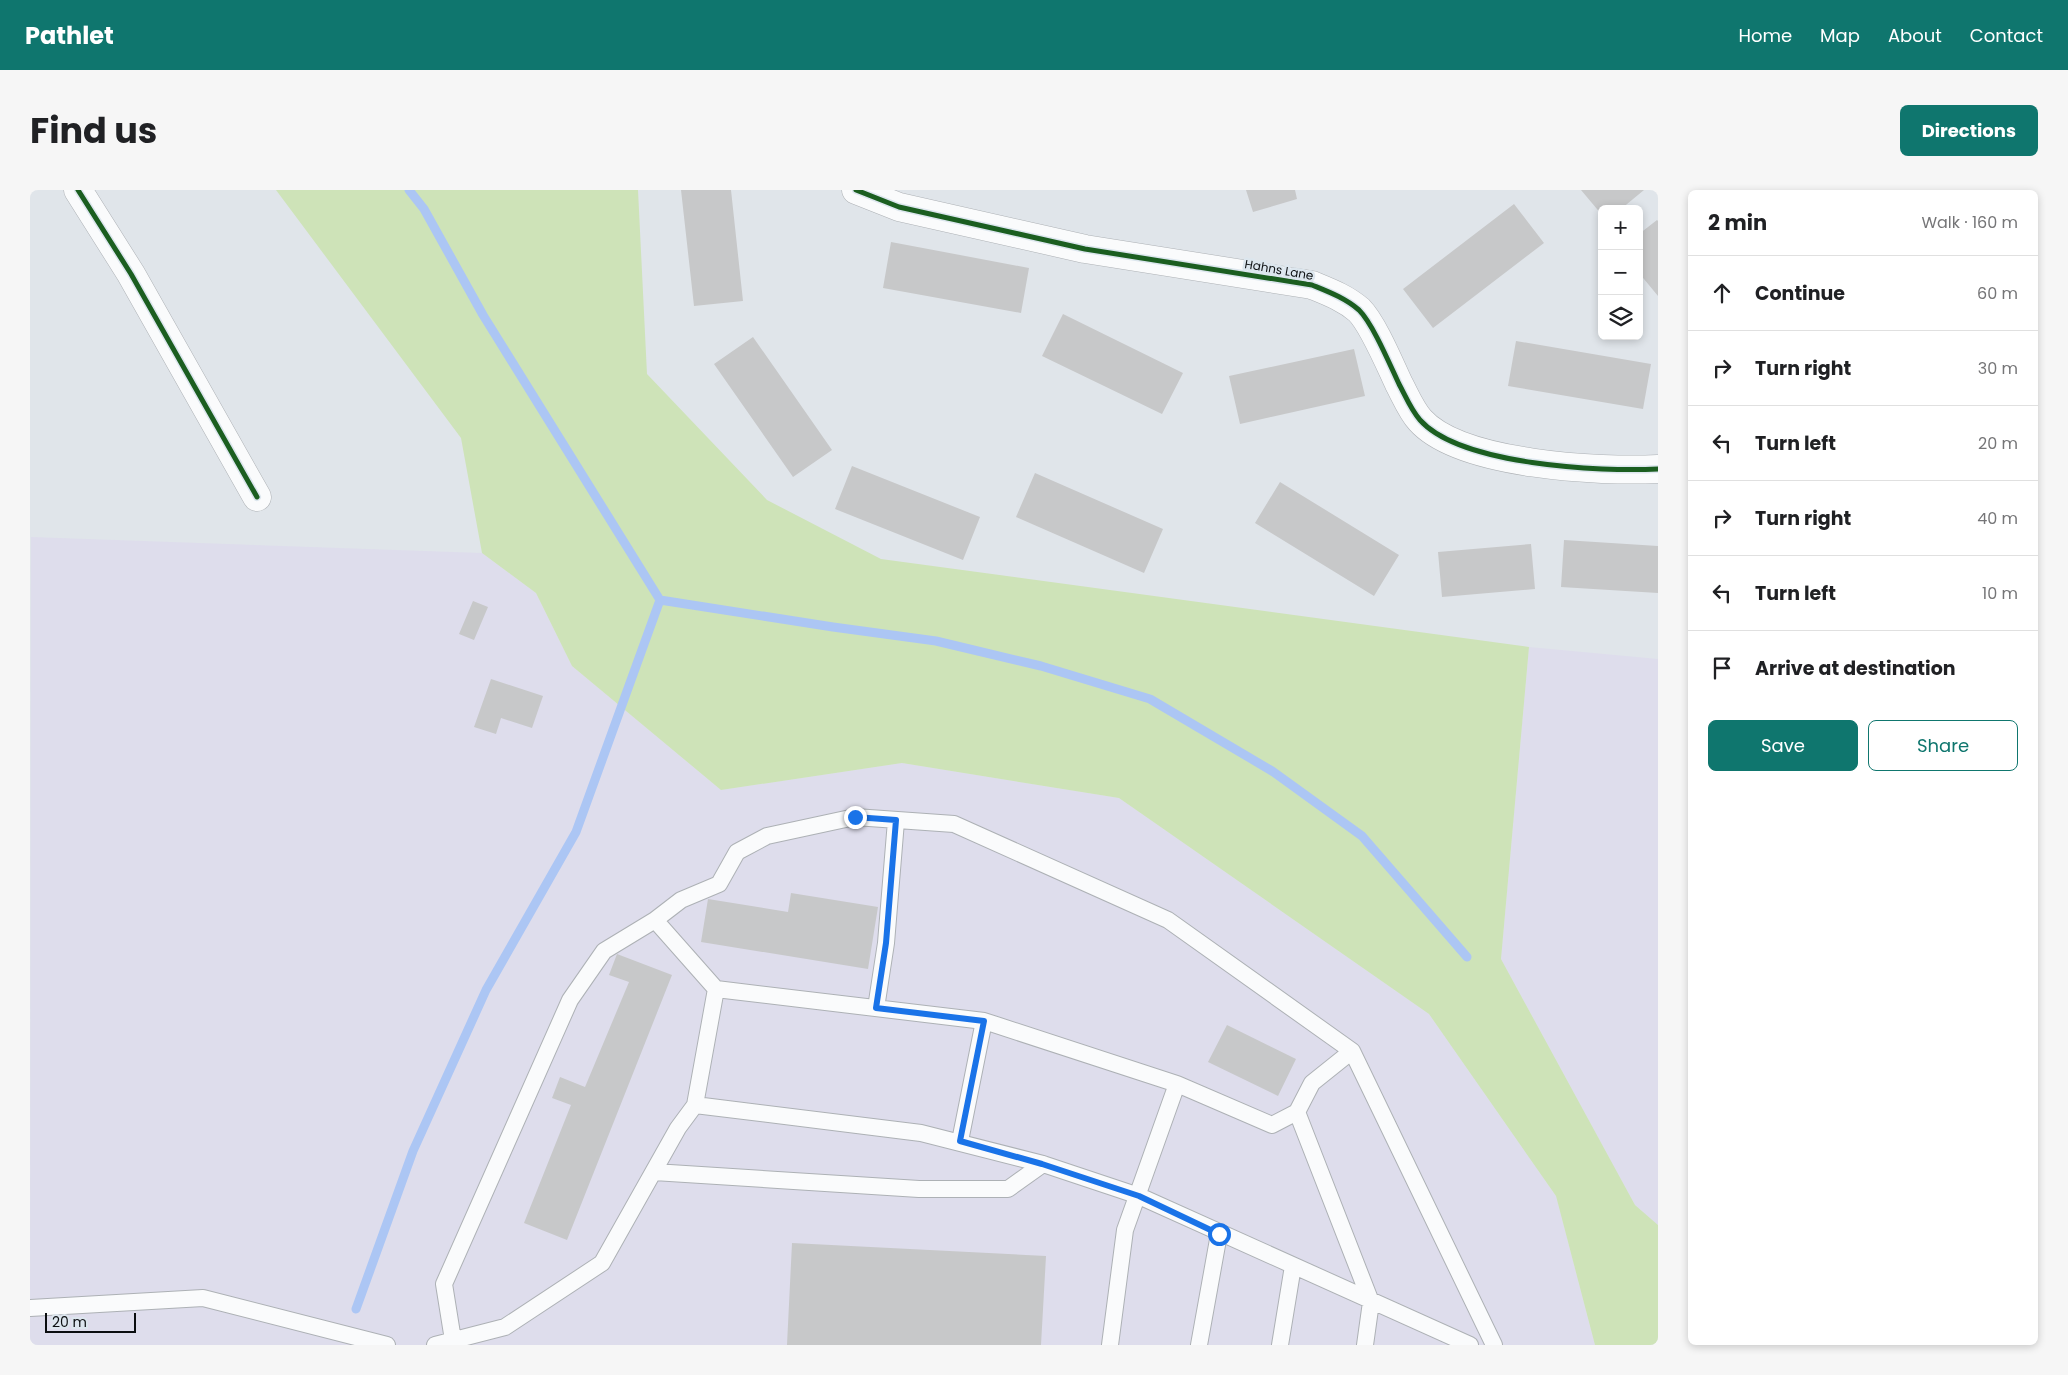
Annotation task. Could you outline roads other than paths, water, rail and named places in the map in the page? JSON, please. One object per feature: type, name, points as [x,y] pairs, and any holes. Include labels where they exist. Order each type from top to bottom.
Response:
[{"type":"street","points":[[78,190],[131,274],[257,497]]},
{"type":"street","name":"Hahns Lane","points":[[856,190],[899,207],[1085,249],[1312,285],[1340,296],[1360,312],[1420,420],[1451,442],[1497,455],[1557,466],[1629,470],[1658,469]]},
{"type":"lane","points":[[453,1340],[444,1284],[570,1000],[604,951],[655,920],[682,900],[719,884],[737,852],[767,836],[855,817],[954,824],[1168,920],[1352,1051],[1494,1345]]},
{"type":"lane","points":[[876,1008],[886,943],[896,820]]},
{"type":"lane","points":[[655,920],[716,989],[984,1021],[1177,1084],[1272,1125],[1296,1112],[1312,1083],[1352,1051]]},
{"type":"lane","points":[[435,1345],[504,1327],[602,1263],[678,1128],[695,1105],[716,989]]},
{"type":"lane","points":[[960,1141],[984,1021]]},
{"type":"lane","points":[[1110,1345],[1126,1230],[1177,1084]]},
{"type":"lane","points":[[695,1105],[921,1133],[960,1141],[1042,1164],[1139,1196],[1371,1302],[1445,1341],[1470,1345]]},
{"type":"lane","points":[[1296,1112],[1371,1302],[1365,1345]]},
{"type":"lane","points":[[654,1172],[919,1189],[1008,1189],[1042,1164]]},
{"type":"lane","points":[[1199,1345],[1219,1234]]},
{"type":"lane","points":[[1280,1345],[1293,1266]]},
{"type":"lane","points":[[30,1308],[203,1298],[387,1345]]},
{"type":"waterway","points":[[409,190],[424,209],[483,315],[660,600],[936,641],[1041,666],[1150,699],[1272,771],[1362,836],[1467,957]]},
{"type":"waterway","points":[[356,1309],[413,1151],[486,990],[576,832],[660,600]]}]
